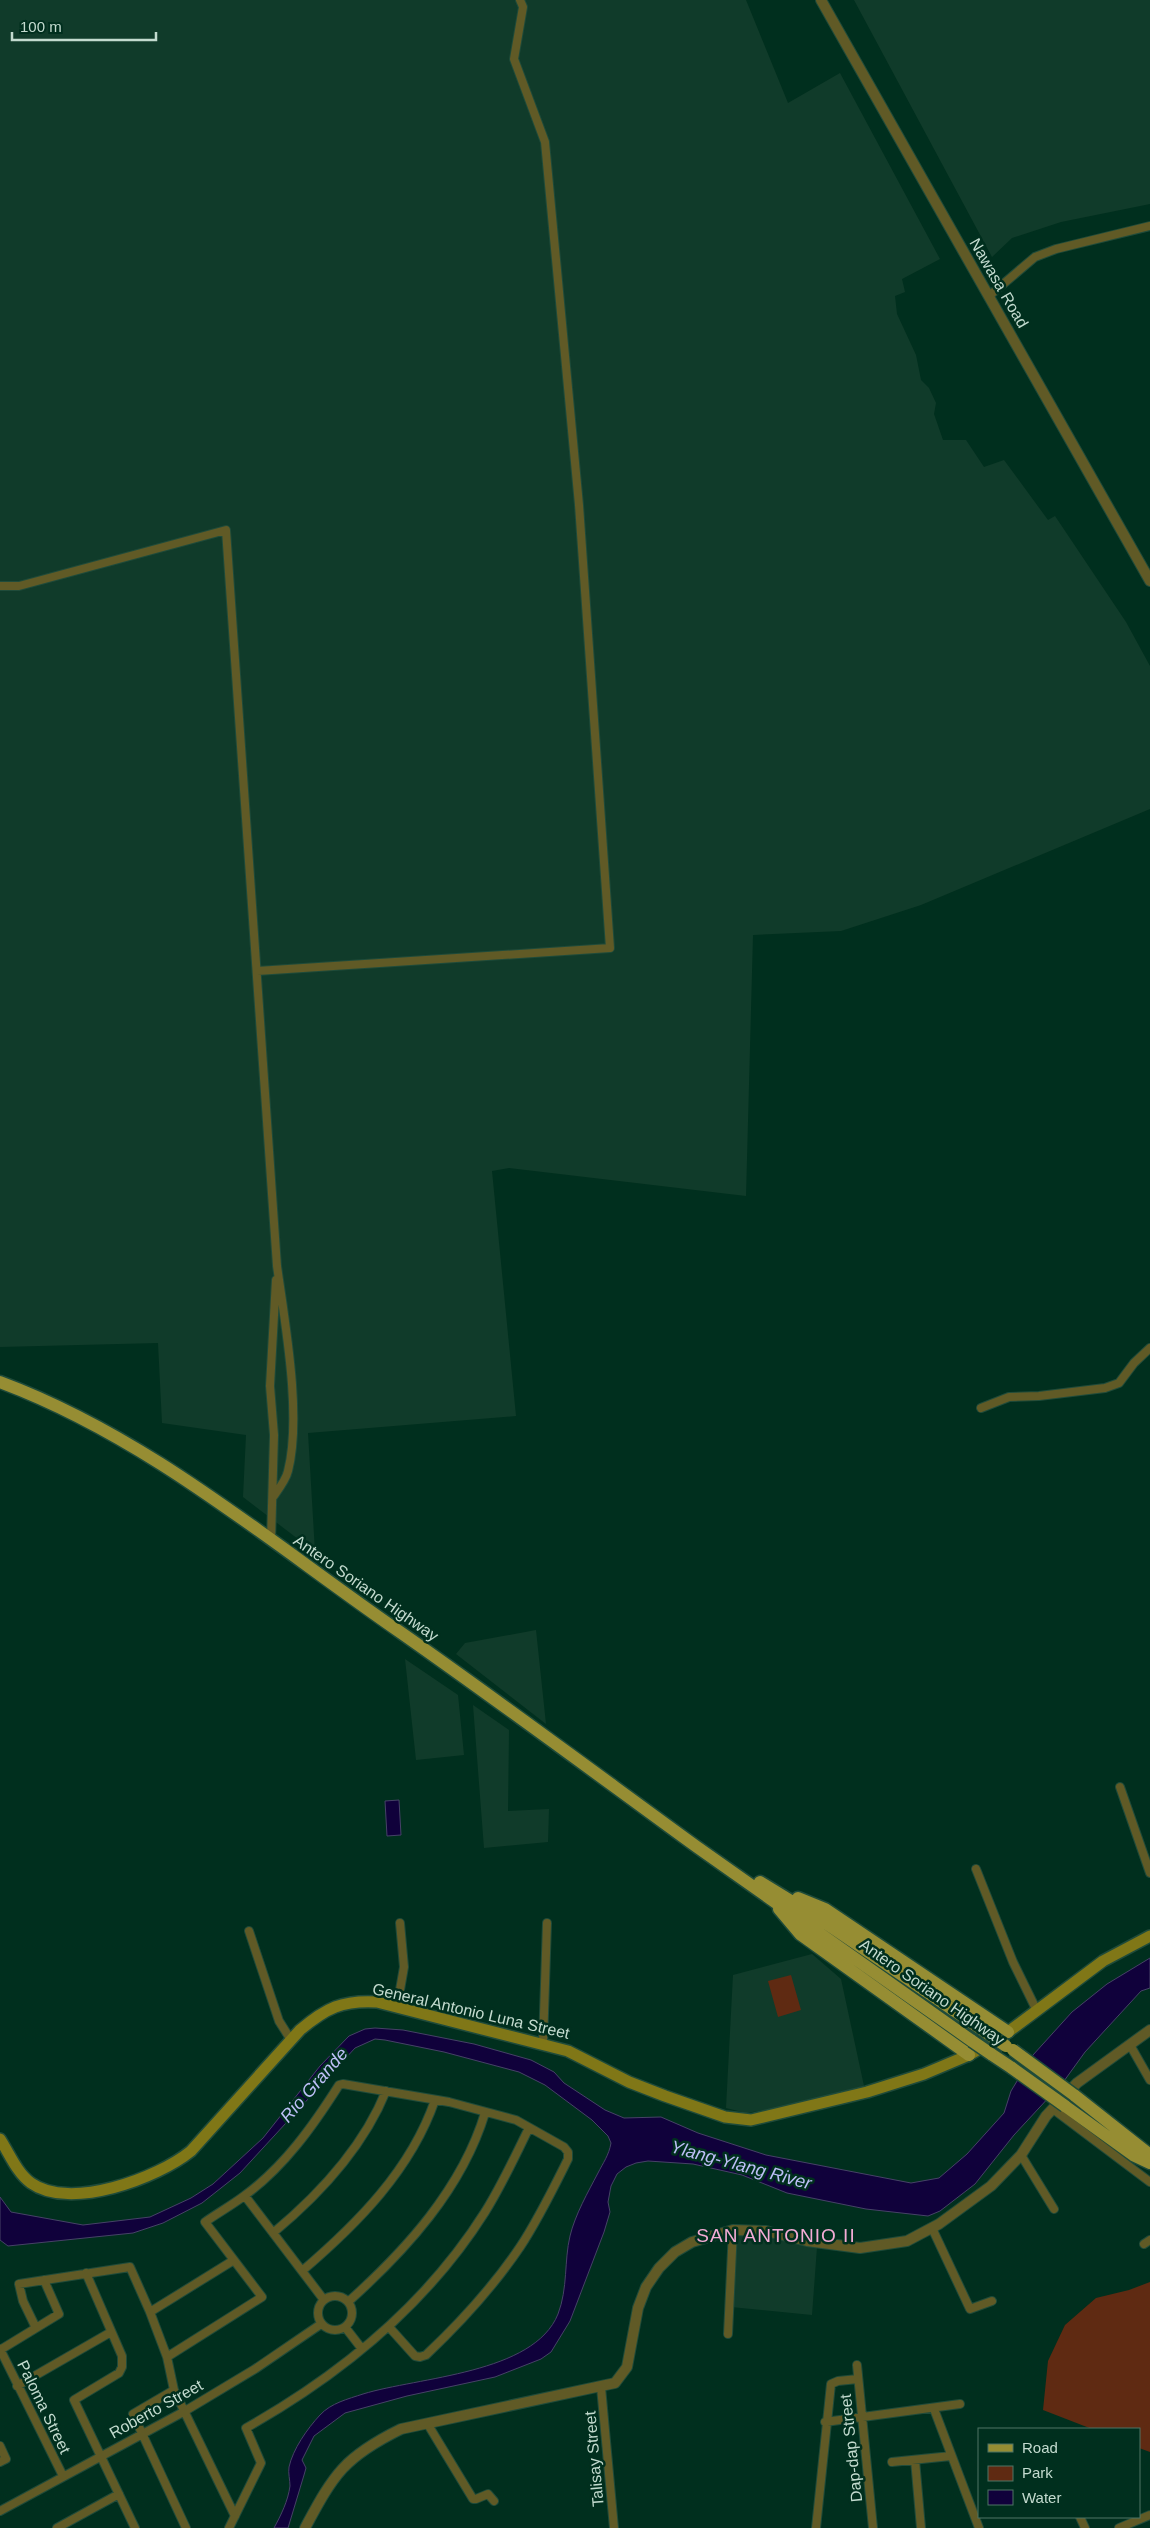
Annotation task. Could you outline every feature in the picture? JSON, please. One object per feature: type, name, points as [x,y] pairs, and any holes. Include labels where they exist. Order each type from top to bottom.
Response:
[{"type":"main road","name":"Antero Soriano Highway","points":[[0,1382],[60,1408],[140,1452],[271,1541],[552,1740],[697,1846],[1010,2048],[1074,2095],[1150,2155]]},
{"type":"main road","name":"Antero Soriano Highway","points":[[771,1892],[972,2041],[1012,2068],[1059,2107],[1150,2164]]},
{"type":"main road","points":[[771,1892],[825,1909],[1008,2032]]},
{"type":"main road","points":[[771,1892],[800,1934],[969,2055]]},
{"type":"main road","name":"General Antonio Luna Street","points":[[0,2139],[24,2176],[35,2186],[56,2191],[84,2194],[134,2182],[172,2165],[192,2151],[291,2040],[318,2015],[335,2006],[365,2002],[397,2007],[573,2053],[629,2082],[738,2120],[770,2117],[827,2103],[924,2074],[969,2055],[1008,2032],[1103,1961],[1150,1936]]},
{"type":"street","points":[[257,971],[610,948],[579,505],[545,142],[514,59],[523,7],[520,0]]},
{"type":"street","name":"Nawasa Road","points":[[821,0],[1150,581]]},
{"type":"street","points":[[989,296],[1035,257],[1056,249],[1150,226]]},
{"type":"street","points":[[0,586],[19,586],[226,530],[277,1266],[286,1331],[293,1433],[288,1473],[272,1498]]},
{"type":"street","points":[[271,1541],[274,1436],[270,1386],[271,1332],[277,1266]]},
{"type":"street","points":[[981,1408],[1009,1396],[1039,1396],[1105,1388],[1119,1383],[1134,1362],[1150,1348]]},
{"type":"street","points":[[1120,1787],[1150,1873]]},
{"type":"street","points":[[976,1869],[1013,1962],[1037,2011]]},
{"type":"street","points":[[397,2007],[404,1967],[400,1923]]},
{"type":"street","points":[[543,2044],[547,1923]]},
{"type":"street","points":[[249,1931],[279,2021],[291,2040]]},
{"type":"street","points":[[305,2528],[329,2484],[348,2461],[375,2442],[401,2429],[615,2383],[628,2367],[638,2308],[646,2287],[659,2268],[675,2252],[692,2242],[733,2230],[766,2231],[807,2241],[860,2248],[907,2241],[932,2228],[991,2186],[1021,2155],[1077,2083],[1150,2030]]},
{"type":"street","points":[[1130,2045],[1150,2080]]},
{"type":"street","points":[[167,2358],[262,2297],[205,2222],[244,2196],[297,2145],[315,2123],[339,2085],[343,2084],[435,2100],[485,2114],[516,2120],[564,2147],[568,2152],[568,2159],[542,2211],[520,2247],[478,2302],[426,2355],[420,2357],[415,2356],[389,2327]]},
{"type":"street","points":[[273,2233],[311,2199],[336,2172],[369,2125],[386,2091]]},
{"type":"street","points":[[302,2271],[340,2238],[386,2187],[418,2138],[435,2100]]},
{"type":"street","points":[[1059,2107],[1150,2182]]},
{"type":"street","points":[[348,2302],[390,2262],[428,2218],[457,2175],[479,2133],[485,2114]]},
{"type":"street","points":[[229,2528],[261,2463],[246,2428],[290,2403],[389,2327],[449,2262],[485,2212],[529,2128]]},
{"type":"street","points":[[1021,2155],[1054,2210]]},
{"type":"street","points":[[244,2196],[324,2300]]},
{"type":"street","points":[[932,2228],[970,2309],[992,2301]]},
{"type":"street","points":[[728,2334],[733,2230]]},
{"type":"street","points":[[150,2312],[234,2260]]},
{"type":"street","points":[[36,2328],[23,2301],[19,2284],[130,2267],[150,2312],[167,2358],[174,2390],[235,2516]]},
{"type":"street","points":[[86,2273],[122,2356],[122,2367],[118,2373],[74,2400],[135,2528]]},
{"type":"street","points":[[0,2349],[59,2314],[44,2280]]},
{"type":"street","points":[[334,2296],[348,2302],[352,2317],[345,2327],[334,2331],[327,2329],[321,2324],[317,2314],[319,2306],[324,2300],[334,2296]]},
{"type":"street","name":"Roberto Street","points":[[0,2511],[185,2411],[255,2369],[321,2324]]},
{"type":"street","points":[[345,2327],[362,2349]]},
{"type":"street","points":[[17,2386],[111,2332]]},
{"type":"street","name":"Paloma Street","points":[[0,2349],[63,2476]]},
{"type":"street","name":"Dap-dap Street","points":[[856,2365],[873,2528]]},
{"type":"street","points":[[816,2528],[825,2422],[831,2384],[838,2381],[858,2379]]},
{"type":"street","name":"Talisay Street","points":[[602,2387],[614,2528]]},
{"type":"street","points":[[174,2390],[133,2414],[186,2528]]},
{"type":"street","points":[[825,2422],[934,2410],[960,2404]]},
{"type":"street","points":[[934,2410],[980,2528]]},
{"type":"street","points":[[427,2423],[473,2498],[476,2500],[488,2494],[494,2501]]},
{"type":"street","points":[[0,2446],[3,2460]]},
{"type":"street","points":[[892,2462],[951,2456]]},
{"type":"street","points":[[915,2460],[921,2528]]},
{"type":"street","points":[[57,2528],[118,2494]]},
{"type":"street","points":[[1119,2528],[1150,2514]]},
{"type":"street","points":[[1138,2520],[1142,2528]]},
{"type":"shaded area","points":[[0,0],[746,0],[788,103],[840,73],[940,259],[902,279],[905,292],[895,296],[897,314],[916,355],[921,380],[929,388],[936,403],[934,414],[943,440],[966,440],[984,467],[1004,460],[1048,520],[1055,516],[1126,622],[1150,666],[1150,809],[921,905],[841,931],[753,935],[746,1196],[509,1168],[492,1171],[516,1416],[308,1433],[315,1552],[243,1497],[246,1435],[162,1423],[158,1343],[0,1347]]},
{"type":"shaded area","points":[[854,0],[1150,0],[1150,204],[1061,222],[1012,238],[992,257]]},
{"type":"shaded area","points":[[536,1630],[546,1724],[456,1654],[465,1643]]},
{"type":"shaded area","points":[[405,1659],[458,1695],[464,1755],[416,1760]]},
{"type":"shaded area","points":[[473,1705],[509,1730],[508,1811],[549,1809],[548,1842],[484,1848]]},
{"type":"shaded area","points":[[812,1954],[841,1979],[864,2086],[778,2108],[746,2113],[726,2108],[733,1975]]},
{"type":"shaded area","points":[[735,2232],[772,2235],[817,2247],[812,2315],[731,2307]]},
{"type":"green space","points":[[791,1975],[801,2010],[778,2017],[768,1981]]},
{"type":"green space","points":[[1150,2282],[1150,2452],[1140,2448],[1140,2428],[1089,2428],[1043,2410],[1048,2361],[1065,2325],[1096,2298],[1129,2290]]},
{"type":"water","points":[[399,1800],[401,1835],[387,1836],[385,1801]]},
{"type":"water","points":[[1150,1958],[1150,1988],[1141,1991],[1085,2052],[1064,2081],[1014,2135],[975,2184],[940,2211],[928,2216],[866,2209],[787,2193],[742,2175],[693,2164],[648,2161],[626,2167],[617,2174],[611,2186],[608,2202],[610,2212],[604,2232],[570,2321],[551,2352],[541,2359],[495,2377],[407,2396],[345,2413],[314,2436],[302,2460],[306,2468],[288,2528],[274,2528],[284,2508],[289,2492],[291,2460],[297,2446],[306,2433],[329,2407],[363,2394],[443,2377],[500,2361],[525,2349],[545,2334],[558,2314],[561,2304],[565,2284],[568,2245],[572,2228],[582,2204],[606,2159],[611,2143],[608,2136],[592,2120],[545,2085],[519,2072],[444,2052],[375,2039],[355,2048],[240,2173],[202,2203],[163,2223],[133,2233],[8,2246],[0,2240],[0,2197],[11,2212],[83,2225],[150,2217],[191,2198],[213,2184],[263,2138],[320,2066],[349,2036],[365,2029],[375,2028],[403,2030],[474,2044],[531,2060],[554,2072],[564,2083],[605,2110],[624,2118],[661,2117],[698,2133],[766,2155],[911,2183],[939,2178],[967,2154],[1004,2113],[1011,2091],[1033,2055],[1072,2012],[1107,1984]]},
{"type":"district","name":"SAN ANTONIO II","points":[[776,2235]]},
{"type":"water label","name":"Rio Grande","points":[[314,2085]]},
{"type":"water label","name":"Ylang-Ylang River","points":[[741,2165]]}]
